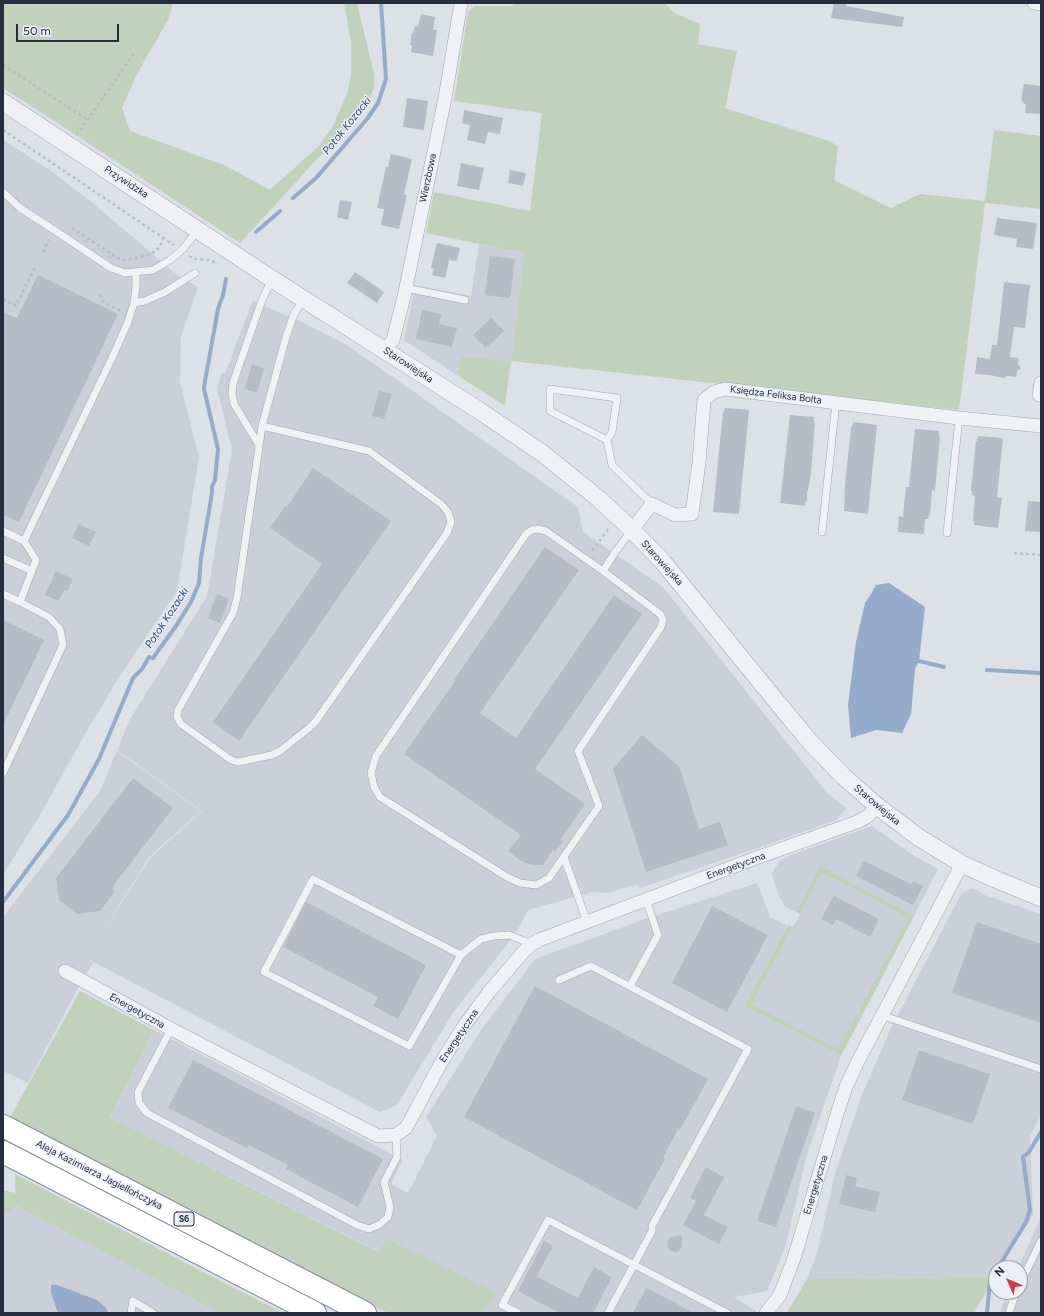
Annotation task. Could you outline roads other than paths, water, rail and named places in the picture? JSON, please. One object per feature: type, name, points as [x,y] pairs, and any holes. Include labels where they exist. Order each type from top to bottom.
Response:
[{"type":"highway","name":"Aleja Kazimierza Jagiellończyka","points":[[3,1126],[365,1313]]},
{"type":"highway","name":"S6","points":[[3,1152],[315,1313]]},
{"type":"street","name":"Wierzbowa","points":[[385,350],[393,340],[406,288],[445,98],[461,3]]},
{"type":"street","points":[[1034,3],[1041,4]]},
{"type":"street","name":"Przywidzka","points":[[3,102],[248,263]]},
{"type":"street","name":"Starowiejska","points":[[248,263],[480,410],[542,452],[599,499],[663,562],[690,593],[723,637],[811,742],[843,776],[877,806],[918,837],[962,864],[1041,898]]},
{"type":"street","name":"Księdza Feliksa Bolta","points":[[652,504],[675,515],[692,514],[699,462],[704,400],[714,392],[725,389],[959,418],[1041,426]]},
{"type":"street","points":[[632,530],[652,504]]},
{"type":"street","name":"Energetyczna","points":[[65,971],[171,1030],[378,1136],[396,1135],[406,1128],[442,1061],[464,1026],[489,992],[525,950],[532,944],[646,899],[857,822],[868,816],[877,806]]},
{"type":"street","name":"Energetyczna","points":[[766,1313],[780,1295],[794,1258],[838,1111],[857,1062],[962,864]]},
{"type":"lane","points":[[3,192],[20,208],[111,268],[125,273],[153,270],[170,260],[182,250],[198,229]]},
{"type":"lane","points":[[24,541],[112,358],[134,303],[136,272]]},
{"type":"lane","points":[[134,303],[145,301],[165,292],[195,273]]},
{"type":"lane","points":[[259,444],[234,404],[232,394],[233,383],[262,300],[272,279]]},
{"type":"lane","points":[[406,288],[465,300]]},
{"type":"lane","points":[[262,426],[369,450],[441,504],[448,512],[451,522],[447,533],[316,721],[280,751],[272,755],[238,762],[231,760],[181,724],[177,717],[178,710],[233,613],[237,598],[262,426],[286,337],[294,314],[304,298]]},
{"type":"lane","points":[[607,440],[550,410],[550,389],[617,398],[612,432],[607,440],[612,465],[652,504]]},
{"type":"lane","points":[[822,532],[836,402]]},
{"type":"lane","points":[[947,533],[959,418]]},
{"type":"lane","points":[[538,529],[546,531],[603,571],[660,614],[663,619],[661,628],[578,751],[599,806],[549,878],[536,885],[520,883],[507,878],[380,797],[374,787],[371,773],[376,756],[526,534],[532,530],[538,529]]},
{"type":"lane","points":[[3,530],[24,541],[36,560],[20,602]]},
{"type":"lane","points":[[603,571],[632,530]]},
{"type":"lane","points":[[3,558],[32,571]]},
{"type":"lane","points":[[3,594],[49,617],[60,629],[63,645],[3,773]]},
{"type":"lane","points":[[564,857],[587,922]]},
{"type":"lane","points":[[461,955],[313,879],[264,972],[408,1046],[461,955],[481,940],[494,936],[509,935],[532,944]]},
{"type":"lane","points":[[630,986],[658,935],[646,899]]},
{"type":"lane","points":[[559,980],[590,966],[748,1049],[652,1226],[652,1231],[608,1313]]},
{"type":"lane","points":[[881,1015],[1041,1069]]},
{"type":"lane","points":[[171,1030],[138,1092],[139,1103],[147,1113],[357,1225],[369,1229],[380,1225],[388,1217],[390,1207],[384,1182],[396,1157],[396,1135]]},
{"type":"lane","points":[[518,1313],[502,1305],[548,1220],[727,1313]]},
{"type":"lane","points":[[1028,1268],[1041,1241]]},
{"type":"lane","points":[[1009,1313],[1013,1300]]},
{"type":"lane","points":[[131,1313],[133,1301],[153,1313]]},
{"type":"water","points":[[889,583],[925,607],[919,661],[915,669],[911,714],[902,733],[876,730],[851,738],[848,705],[856,642],[865,603],[876,585]]},
{"type":"water","points":[[51,1285],[57,1285],[97,1300],[106,1308],[108,1313],[58,1313],[51,1293]]},
{"type":"waterway","name":"Potok Kozacki","points":[[293,198],[316,178],[367,119],[378,103],[386,79],[381,3]]},
{"type":"waterway","name":"Potok Kozacki","points":[[256,232],[280,211]]},
{"type":"waterway","name":"Potok Kozacki","points":[[3,902],[68,815],[99,759],[133,678],[142,669],[149,657],[153,658],[176,626],[191,602],[199,583],[201,558],[212,487],[215,480],[218,449],[204,389],[218,309],[223,295],[226,279]]},
{"type":"waterway","points":[[919,661],[944,667]]},
{"type":"waterway","points":[[987,670],[1041,673]]},
{"type":"waterway","points":[[1003,1260],[1026,1222],[1030,1210],[1023,1157],[1029,1152],[1041,1132]]},
{"type":"waterway","points":[[987,1313],[988,1300]]}]
